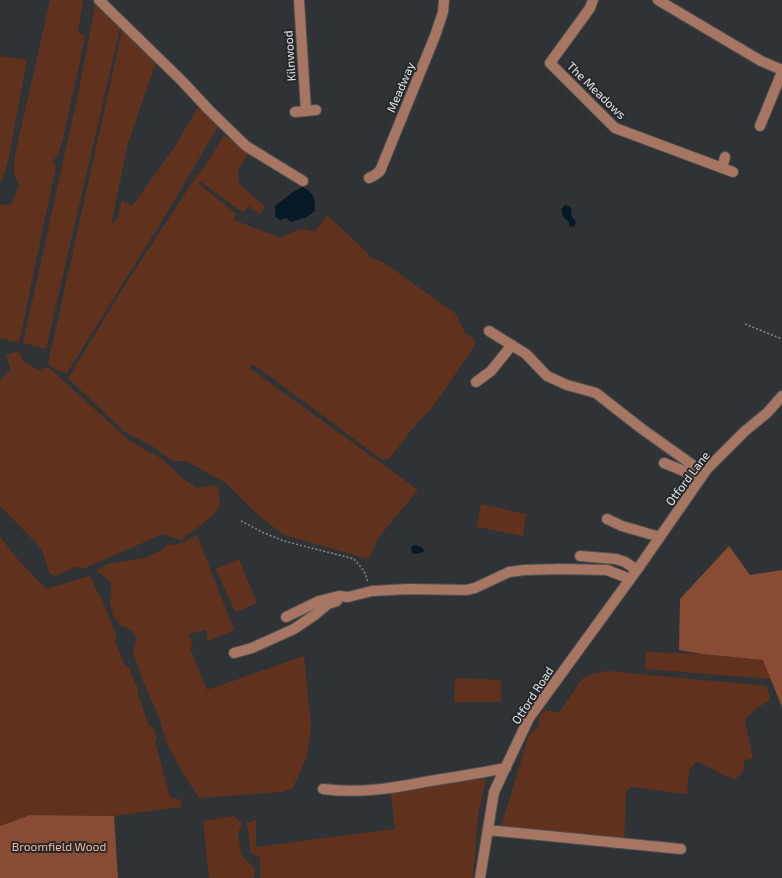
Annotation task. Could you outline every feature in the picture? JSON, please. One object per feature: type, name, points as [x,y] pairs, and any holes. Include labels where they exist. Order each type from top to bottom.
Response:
[{"type":"street","points":[[99,0],[246,146],[303,181]]},
{"type":"street","name":"Kilnwood","points":[[299,0],[306,111]]},
{"type":"street","name":"Meadway","points":[[369,178],[380,170],[422,71],[441,19],[444,0]]},
{"type":"street","name":"The Meadows","points":[[593,0],[590,8],[550,63],[615,128],[733,172]]},
{"type":"street","points":[[658,0],[761,61],[782,71],[760,126]]},
{"type":"street","points":[[295,112],[316,110]]},
{"type":"street","points":[[722,168],[725,157]]},
{"type":"street","points":[[489,330],[526,354],[547,376],[567,385],[596,393],[702,476]]},
{"type":"street","points":[[476,382],[490,371],[512,345]]},
{"type":"street","name":"Otford Lane","points":[[638,568],[702,476],[745,431],[767,413],[782,396]]},
{"type":"street","points":[[664,463],[702,476]]},
{"type":"street","points":[[607,519],[622,526],[660,536]]},
{"type":"street","points":[[580,556],[616,559],[638,568]]},
{"type":"street","name":"Otford Road","points":[[480,878],[494,792],[529,718],[638,568]]},
{"type":"street","points":[[234,654],[252,648],[294,629],[328,604],[372,591],[408,589],[466,590],[475,588],[509,572],[524,570],[607,570],[630,579]]},
{"type":"street","points":[[286,617],[319,601],[339,596],[348,597]]},
{"type":"street","points":[[323,789],[339,791],[367,791],[506,768]]},
{"type":"street","points":[[488,830],[681,849]]},
{"type":"path","points":[[745,324],[782,339]]},
{"type":"path","points":[[241,521],[284,541],[354,559],[364,571],[372,591]]},
{"type":"shaded area","points":[[50,0],[83,0],[78,32],[85,36],[63,139],[57,157],[52,161],[56,166],[19,343],[0,338],[0,204],[12,204],[19,185],[14,173],[15,155]]},
{"type":"shaded area","points":[[96,1],[121,24],[46,349],[23,343],[80,85]]},
{"type":"shaded area","points":[[123,27],[156,62],[128,143],[111,225],[117,219],[122,200],[132,206],[174,148],[200,104],[219,125],[160,224],[67,373],[56,370],[48,364]]},
{"type":"shaded area","points":[[0,56],[27,60],[9,157],[3,178],[0,181]]},
{"type":"shaded area","points":[[224,135],[249,153],[238,169],[239,184],[265,206],[260,215],[249,206],[244,212],[201,182],[198,183],[236,214],[234,220],[281,238],[301,229],[315,232],[327,215],[369,254],[369,257],[383,262],[456,314],[465,333],[474,339],[475,344],[471,351],[432,408],[417,423],[389,459],[381,459],[256,366],[249,365],[251,369],[418,490],[378,538],[369,559],[284,535],[258,515],[226,483],[186,461],[172,461],[151,445],[126,433],[68,378],[130,277],[194,180],[206,165]]},
{"type":"shaded area","points":[[18,351],[25,363],[39,370],[48,367],[131,442],[162,459],[180,476],[197,488],[213,485],[219,489],[220,506],[211,517],[181,540],[163,534],[85,568],[75,567],[56,576],[50,574],[41,548],[0,506],[0,380],[11,370],[6,355]]},
{"type":"shaded area","points":[[481,504],[526,514],[523,536],[477,527]]},
{"type":"shaded area","points":[[197,535],[234,630],[208,641],[206,630],[189,634],[193,647],[190,648],[207,690],[304,656],[311,727],[307,757],[292,789],[282,792],[199,798],[181,770],[166,742],[160,720],[143,681],[133,652],[137,637],[130,629],[121,626],[113,615],[110,603],[112,593],[110,581],[97,571],[107,564],[145,558],[160,551],[161,552],[165,546],[182,543]]},
{"type":"shaded area","points":[[0,536],[16,557],[46,589],[90,576],[103,602],[117,637],[115,641],[124,664],[129,668],[138,690],[149,726],[153,727],[157,738],[155,742],[170,797],[181,800],[181,807],[114,816],[30,815],[0,826]]},
{"type":"shaded area","points":[[239,559],[257,603],[235,612],[216,569]]},
{"type":"shaded area","points":[[646,652],[702,654],[764,660],[771,679],[645,669]]},
{"type":"shaded area","points":[[607,671],[767,686],[770,700],[754,711],[745,721],[753,758],[744,761],[743,772],[735,779],[696,762],[689,770],[687,794],[632,787],[626,792],[624,841],[501,827],[529,735],[539,726],[539,717],[545,710],[559,713],[582,679],[591,674]]},
{"type":"shaded area","points":[[455,678],[501,680],[501,702],[454,702]]},
{"type":"shaded area","points":[[486,779],[478,815],[473,878],[260,878],[260,858],[251,853],[247,823],[256,820],[256,847],[395,829],[391,793],[432,784]]},
{"type":"shaded area","points":[[234,816],[242,823],[238,833],[241,854],[255,869],[254,878],[209,878],[203,821]]},
{"type":"green space","points":[[729,546],[750,575],[782,570],[782,707],[763,660],[702,654],[679,650],[680,599]]},
{"type":"green space","name":"Broomfield Wood","points":[[30,815],[114,816],[118,878],[0,878],[0,826]]},
{"type":"water","points":[[303,187],[314,197],[315,211],[307,217],[291,222],[286,218],[279,220],[275,216],[275,206],[293,192]]},
{"type":"water","points":[[565,205],[569,206],[572,210],[571,215],[576,222],[575,226],[573,227],[569,226],[569,222],[562,214],[562,208]]},
{"type":"water","points":[[413,545],[421,547],[424,551],[413,554],[411,549]]}]
